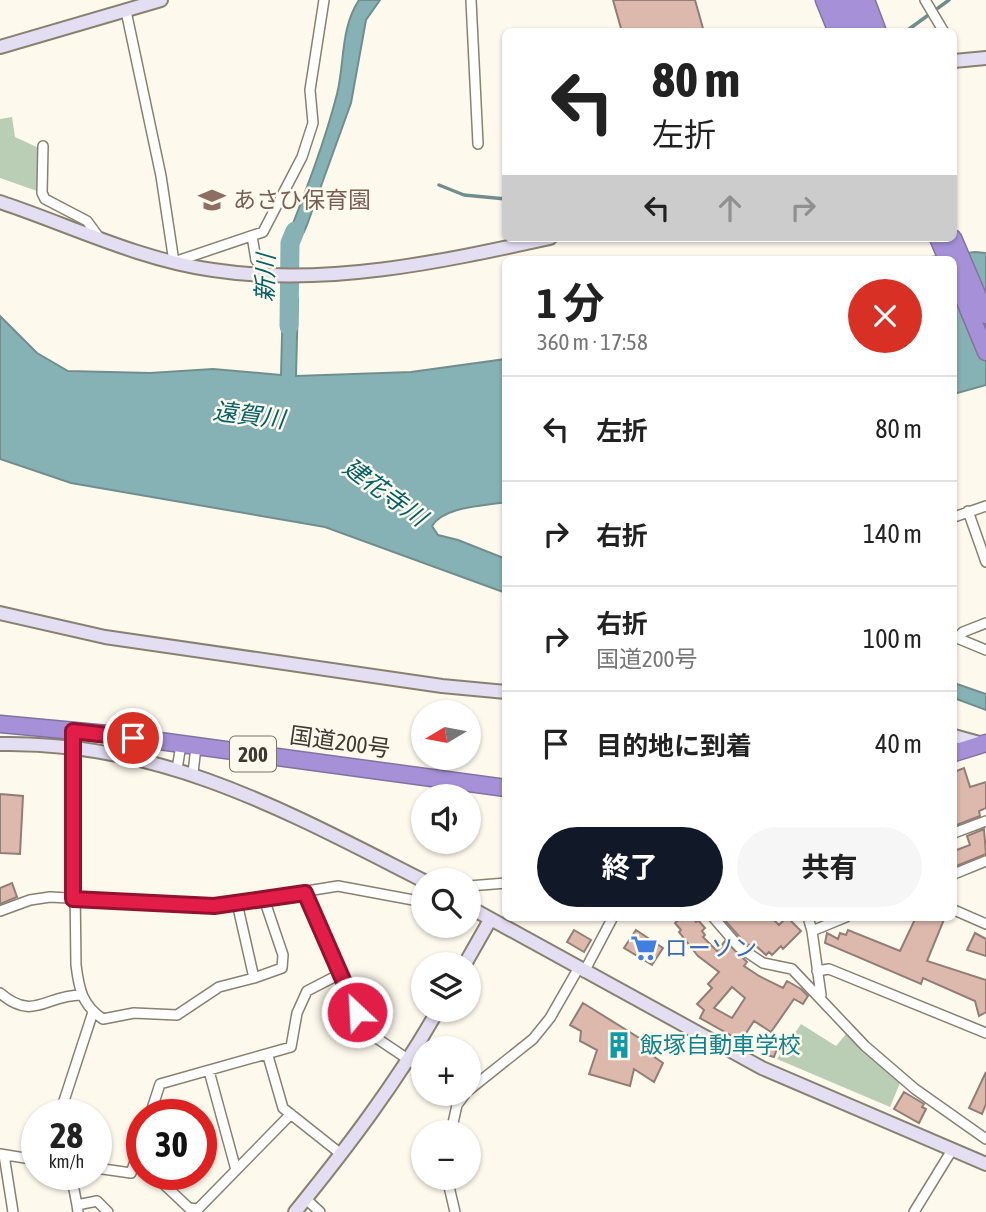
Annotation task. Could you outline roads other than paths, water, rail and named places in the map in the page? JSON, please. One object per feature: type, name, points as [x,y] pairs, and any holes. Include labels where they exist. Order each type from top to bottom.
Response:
[{"type":"highway","points":[[824,0],[835,28]]},
{"type":"highway","points":[[837,0],[848,28]]},
{"type":"highway","points":[[852,0],[863,28]]},
{"type":"highway","points":[[866,0],[876,28]]},
{"type":"highway","points":[[955,242],[986,315]]},
{"type":"highway","points":[[957,282],[986,352]]},
{"type":"highway","name":"国道200号","points":[[0,724],[73,731],[502,787]]},
{"type":"highway","points":[[957,753],[985,744]]},
{"type":"street","points":[[0,47],[124,5],[161,0]]},
{"type":"street","points":[[174,262],[263,232],[283,200],[313,123],[310,90],[324,0]]},
{"type":"street","points":[[471,0],[478,144]]},
{"type":"street","points":[[925,0],[942,28]]},
{"type":"street","points":[[124,5],[161,176],[174,262]]},
{"type":"street","points":[[957,61],[986,58]]},
{"type":"street","points":[[43,146],[42,193],[45,199],[88,221],[98,236]]},
{"type":"street","points":[[0,202],[174,262],[211,270],[267,275],[331,274],[411,265],[529,242]]},
{"type":"street","points":[[252,236],[256,260],[267,275]]},
{"type":"street","points":[[957,516],[986,506]]},
{"type":"street","points":[[968,511],[986,562]]},
{"type":"street","points":[[0,613],[105,637],[442,686],[502,692]]},
{"type":"street","points":[[957,637],[986,623]]},
{"type":"street","points":[[957,638],[986,650]]},
{"type":"street","points":[[73,731],[73,899],[76,965],[81,995],[93,1012],[103,1019],[134,1013],[177,1014],[219,988],[282,968],[283,955],[264,899]]},
{"type":"street","points":[[957,737],[985,744]]},
{"type":"street","points":[[0,744],[74,750],[193,773],[244,792],[411,875]]},
{"type":"street","points":[[177,769],[188,746]]},
{"type":"street","points":[[188,746],[193,773]]},
{"type":"street","points":[[957,832],[986,821]]},
{"type":"street","points":[[957,873],[986,861]]},
{"type":"street","points":[[481,885],[502,883]]},
{"type":"street","points":[[0,911],[30,900],[73,899],[214,906],[338,886],[411,900]]},
{"type":"street","points":[[305,893],[366,1031],[409,1060]]},
{"type":"street","points":[[237,903],[254,978]]},
{"type":"street","points":[[957,911],[986,924]]},
{"type":"street","points":[[481,914],[762,1069],[986,1164]]},
{"type":"street","points":[[472,952],[490,920]]},
{"type":"street","points":[[481,1080],[533,1039],[581,971],[611,921]]},
{"type":"street","points":[[716,921],[739,947],[763,963],[792,969],[915,1089],[986,1139]]},
{"type":"street","points":[[809,921],[824,1003]]},
{"type":"street","points":[[812,931],[836,921]]},
{"type":"street","points":[[817,971],[829,969],[986,1033]]},
{"type":"street","points":[[155,1099],[160,1084],[268,1056],[291,1047],[294,1043],[297,1013],[307,990],[340,974]]},
{"type":"street","points":[[0,993],[23,1008],[37,1008],[61,995],[81,995]]},
{"type":"street","points":[[65,1099],[93,1012]]},
{"type":"street","points":[[295,1212],[409,1060],[431,1022]]},
{"type":"street","points":[[268,1056],[283,1108],[341,1154]]},
{"type":"street","points":[[209,1071],[236,1170]]},
{"type":"street","points":[[217,1190],[291,1114]]},
{"type":"street","points":[[914,1212],[952,1150]]},
{"type":"street","points":[[13,1212],[2,1155],[21,1158]]},
{"type":"street","points":[[74,1190],[78,1208],[97,1201],[108,1212]]},
{"type":"street","points":[[169,1190],[189,1209],[198,1209],[217,1190]]},
{"type":"street","points":[[450,1190],[455,1212]]},
{"type":"street","points":[[306,1199],[320,1212]]},
{"type":"water","points":[[359,0],[380,0],[366,20],[351,103],[304,232],[298,230],[293,257],[284,256],[285,244],[332,113],[346,34]]},
{"type":"water","points":[[986,253],[986,385],[957,393],[957,256],[939,256]]},
{"type":"water","points":[[283,299],[298,299],[296,376],[411,372],[502,360],[502,503],[446,514],[432,526],[438,535],[502,557],[502,592],[325,527],[71,483],[0,459],[0,316],[37,353],[68,371],[150,373],[213,369],[281,375]]},
{"type":"water","points":[[957,684],[986,694],[986,710],[957,699]]},
{"type":"waterway","points":[[910,28],[949,0]]},
{"type":"waterway","points":[[439,185],[464,195],[502,199]]},
{"type":"waterway","name":"新川","points":[[289,326],[290,243],[295,231]]},
{"type":"place","name":"あさひ保育園","points":[[212,200]]},
{"type":"place","name":"ローソン","points":[[644,948]]},
{"type":"place","name":"飯塚自動車学校","points":[[619,1045]]},
{"type":"water label","name":"遠賀川","points":[[249,415]]},
{"type":"water label","name":"建花寺川","points":[[385,492]]}]
